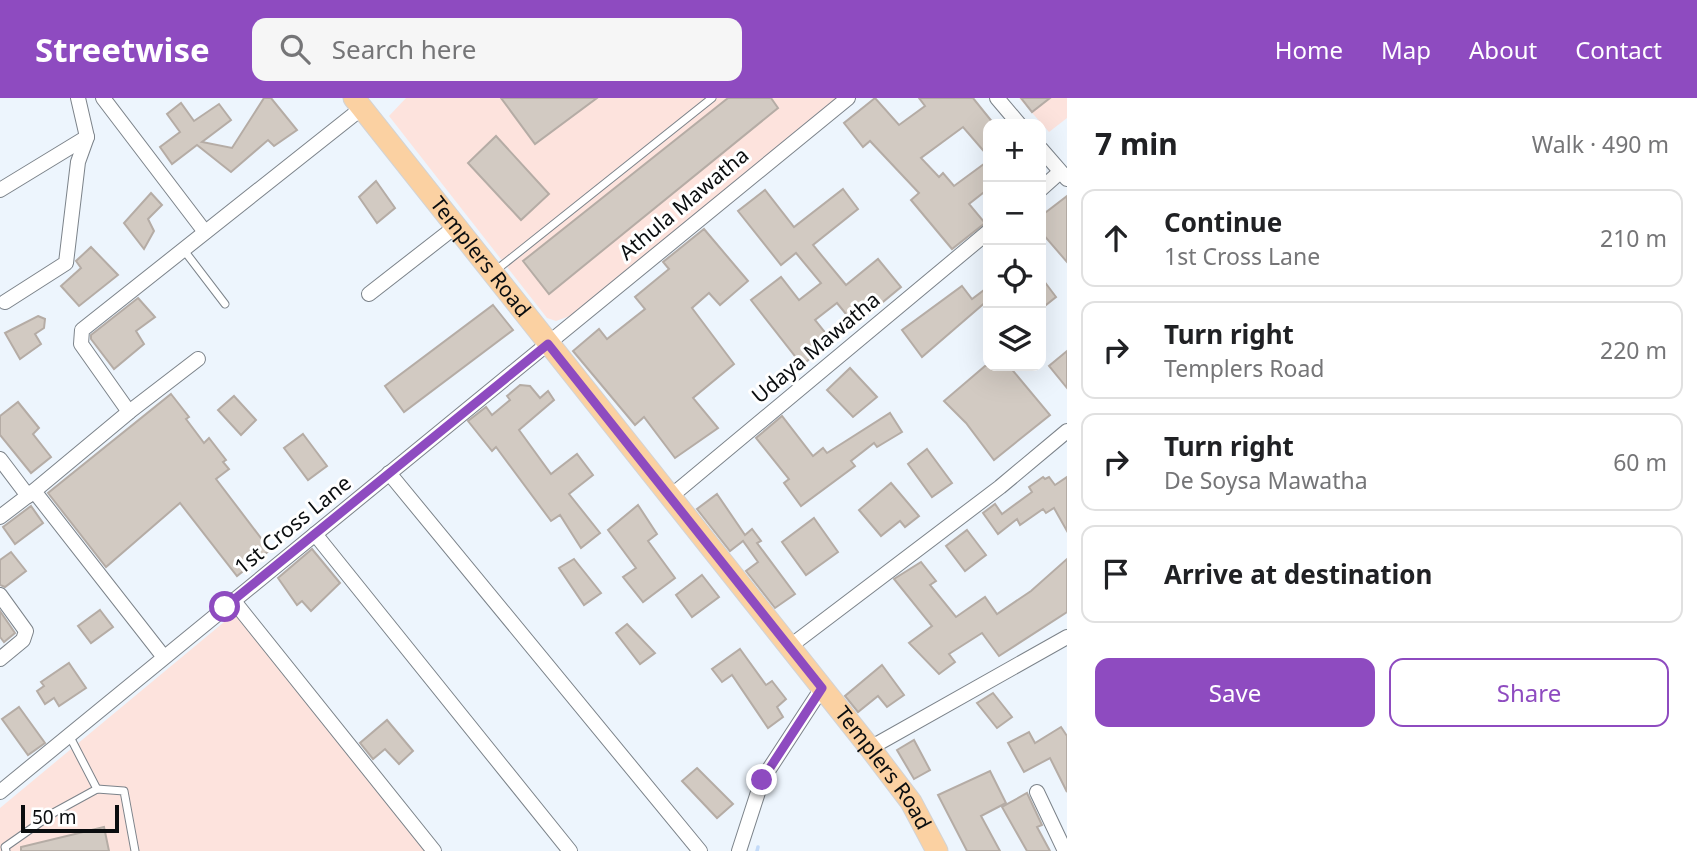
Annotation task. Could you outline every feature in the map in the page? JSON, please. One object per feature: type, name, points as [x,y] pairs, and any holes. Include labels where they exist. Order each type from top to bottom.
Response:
[{"type":"main road","name":"Templers Road","points":[[358,103],[870,748],[911,803],[937,851]]},
{"type":"street","points":[[5,302],[66,263],[78,162],[87,137],[78,98]]},
{"type":"street","points":[[103,98],[205,232]]},
{"type":"street","name":"Athula Mawatha","points":[[548,344],[848,98]]},
{"type":"street","points":[[997,98],[1015,119]]},
{"type":"street","points":[[129,412],[81,344],[82,330],[205,232],[358,103]]},
{"type":"street","points":[[0,190],[87,137]]},
{"type":"street","points":[[1046,155],[1064,176],[1046,186]]},
{"type":"street","points":[[369,294],[455,227]]},
{"type":"street","name":"Udaya Mawatha","points":[[670,497],[983,236]]},
{"type":"street","name":"1st Cross Lane","points":[[0,792],[163,656],[548,344]]},
{"type":"street","points":[[0,517],[198,359]]},
{"type":"street","points":[[789,647],[1000,487],[1067,431]]},
{"type":"street","points":[[0,459],[31,493],[163,656]]},
{"type":"street","points":[[389,473],[700,851]]},
{"type":"street","points":[[315,534],[570,851]]},
{"type":"street","points":[[0,595],[26,631],[23,640],[0,659]]},
{"type":"street","points":[[233,600],[434,851]]},
{"type":"street","points":[[870,748],[1067,637]]},
{"type":"street","points":[[739,851],[762,780],[822,688]]},
{"type":"street","points":[[1037,792],[1065,851]]},
{"type":"lane","points":[[492,274],[712,98]]},
{"type":"lane","points":[[183,248],[225,304]]},
{"type":"lane","points":[[69,735],[97,789]]},
{"type":"lane","points":[[6,851],[5,847],[55,811],[97,789],[124,791],[135,851]]},
{"type":"shaded area","points":[[406,98],[843,98],[581,312],[556,321],[547,318],[389,116]]},
{"type":"shaded area","points":[[1019,98],[1067,98],[1067,118],[1049,132],[1046,129],[1046,119],[1038,119]]},
{"type":"shaded area","points":[[235,613],[431,851],[0,851],[0,808]]},
{"type":"building","points":[[264,98],[271,98],[297,130],[274,146],[268,140],[231,172],[197,145],[172,164],[160,147],[180,132],[167,114],[181,103],[194,121],[219,104],[231,120],[202,142],[232,148]]},
{"type":"building","points":[[501,98],[597,98],[535,144]]},
{"type":"building","points":[[728,98],[771,98],[778,108],[549,294],[523,261]]},
{"type":"building","points":[[875,98],[899,125],[925,106],[919,98],[973,98],[990,119],[983,119],[983,150],[963,127],[921,158],[939,177],[943,173],[954,186],[983,165],[983,193],[969,204],[983,221],[983,225],[952,249],[911,200],[919,193],[870,141],[863,147],[844,123]]},
{"type":"building","points":[[1021,98],[1050,98],[1032,112]]},
{"type":"building","points":[[496,136],[549,194],[521,220],[468,163]]},
{"type":"building","points":[[376,181],[395,208],[377,223],[359,197]]},
{"type":"building","points":[[843,189],[858,209],[813,245],[846,285],[878,259],[901,287],[855,325],[837,303],[815,320],[832,341],[802,365],[751,300],[781,277],[799,300],[821,283],[796,253],[781,265],[738,211],[765,190],[794,227]]},
{"type":"building","points":[[151,193],[162,205],[148,219],[154,231],[144,249],[124,223]]},
{"type":"building","points":[[1067,196],[1067,262],[1046,238],[1046,212]]},
{"type":"building","points":[[704,229],[748,281],[720,305],[709,293],[692,308],[734,364],[693,398],[718,428],[675,458],[644,417],[635,425],[573,351],[599,329],[607,339],[645,309],[635,297],[669,269],[663,262]]},
{"type":"building","points":[[91,247],[118,275],[79,306],[61,286],[81,268],[76,261]]},
{"type":"building","points":[[1046,284],[1056,297],[1046,305]]},
{"type":"building","points":[[962,286],[972,299],[983,291],[983,304],[922,357],[902,330]]},
{"type":"building","points":[[138,298],[155,317],[136,331],[144,344],[114,369],[91,339],[91,335]]},
{"type":"building","points":[[493,305],[513,330],[404,412],[385,386]]},
{"type":"building","points":[[38,316],[45,319],[44,328],[35,334],[41,344],[20,359],[5,333]]},
{"type":"building","points":[[1067,351],[1067,388],[1049,366]]},
{"type":"building","points":[[850,368],[877,397],[853,417],[827,390]]},
{"type":"building","points":[[983,368],[983,371],[1013,371],[1050,415],[994,460],[966,423],[944,401]]},
{"type":"building","points":[[520,385],[530,386],[540,398],[548,391],[554,400],[519,430],[551,474],[577,454],[593,475],[569,494],[600,533],[581,548],[560,515],[551,521],[496,447],[492,451],[468,421],[486,407],[492,415],[510,400],[507,396]]},
{"type":"building","points":[[171,394],[204,443],[209,438],[226,460],[223,462],[229,469],[216,479],[270,550],[237,576],[180,503],[106,567],[48,493]]},
{"type":"building","points":[[234,396],[256,420],[241,435],[218,410]]},
{"type":"building","points":[[18,402],[39,428],[33,434],[51,457],[31,473],[0,435],[0,416]]},
{"type":"building","points":[[890,413],[902,432],[877,447],[874,443],[851,461],[855,466],[801,506],[784,483],[789,479],[756,438],[782,416],[813,456],[823,448],[827,453]]},
{"type":"building","points":[[303,434],[327,466],[308,480],[284,448]]},
{"type":"building","points":[[927,449],[952,483],[932,497],[908,464]]},
{"type":"building","points":[[1043,477],[1049,477],[1055,485],[1067,477],[1067,531],[1054,508],[1046,513],[1043,509],[1020,525],[1017,519],[998,534],[983,513],[995,504],[1002,514],[1032,492],[1029,487]]},
{"type":"building","points":[[891,483],[919,516],[905,527],[900,521],[881,536],[859,510]]},
{"type":"building","points":[[717,494],[745,535],[752,529],[761,541],[757,543],[795,594],[775,608],[746,571],[758,562],[743,541],[730,551],[697,509]]},
{"type":"building","points":[[638,505],[657,534],[648,541],[675,578],[643,602],[623,577],[636,568],[608,530]]},
{"type":"building","points":[[31,506],[43,523],[15,544],[3,527]]},
{"type":"building","points":[[814,518],[838,552],[806,575],[782,542]]},
{"type":"building","points":[[967,530],[986,555],[965,571],[946,546]]},
{"type":"building","points":[[312,549],[340,583],[311,611],[302,601],[297,605],[278,578]]},
{"type":"building","points":[[11,552],[26,571],[5,587],[0,585],[0,560]]},
{"type":"building","points":[[574,559],[601,593],[584,605],[559,568]]},
{"type":"building","points":[[1067,559],[1067,612],[999,656],[982,633],[949,654],[955,662],[939,674],[909,643],[932,626],[894,579],[921,562],[936,581],[930,585],[956,617],[985,597],[997,614],[1031,591]]},
{"type":"building","points":[[702,575],[719,597],[692,617],[676,595]]},
{"type":"building","points":[[100,610],[113,627],[91,643],[78,626]]},
{"type":"building","points":[[0,611],[15,633],[4,642],[0,637]]},
{"type":"building","points":[[627,624],[655,653],[640,664],[616,633]]},
{"type":"building","points":[[740,649],[766,685],[772,681],[786,699],[777,707],[783,717],[768,728],[732,675],[722,682],[712,669]]},
{"type":"building","points":[[69,663],[86,688],[59,706],[54,698],[45,704],[37,691],[44,686],[41,682]]},
{"type":"building","points":[[882,665],[904,695],[887,707],[878,696],[858,712],[845,696]]},
{"type":"building","points":[[993,693],[1012,717],[997,728],[977,703]]},
{"type":"building","points":[[19,707],[45,743],[28,755],[2,719]]},
{"type":"building","points":[[387,720],[413,751],[399,764],[385,749],[373,759],[360,743]]},
{"type":"building","points":[[1061,727],[1067,736],[1067,792],[1050,758],[1024,772],[1008,743],[1029,732],[1035,743]]},
{"type":"building","points":[[914,740],[930,770],[914,779],[897,750]]},
{"type":"building","points":[[697,768],[733,804],[717,818],[682,781]]},
{"type":"building","points":[[990,771],[1006,803],[981,816],[1000,851],[967,851],[938,795]]},
{"type":"building","points":[[1027,793],[1042,825],[1037,827],[1050,851],[1027,851],[1002,807]]},
{"type":"building","points":[[104,827],[109,851],[21,851],[21,847]]},
{"type":"waterway","points":[[757,851],[758,847]]},
{"type":"route","points":[[225,607],[548,344],[822,688],[762,780]]}]
